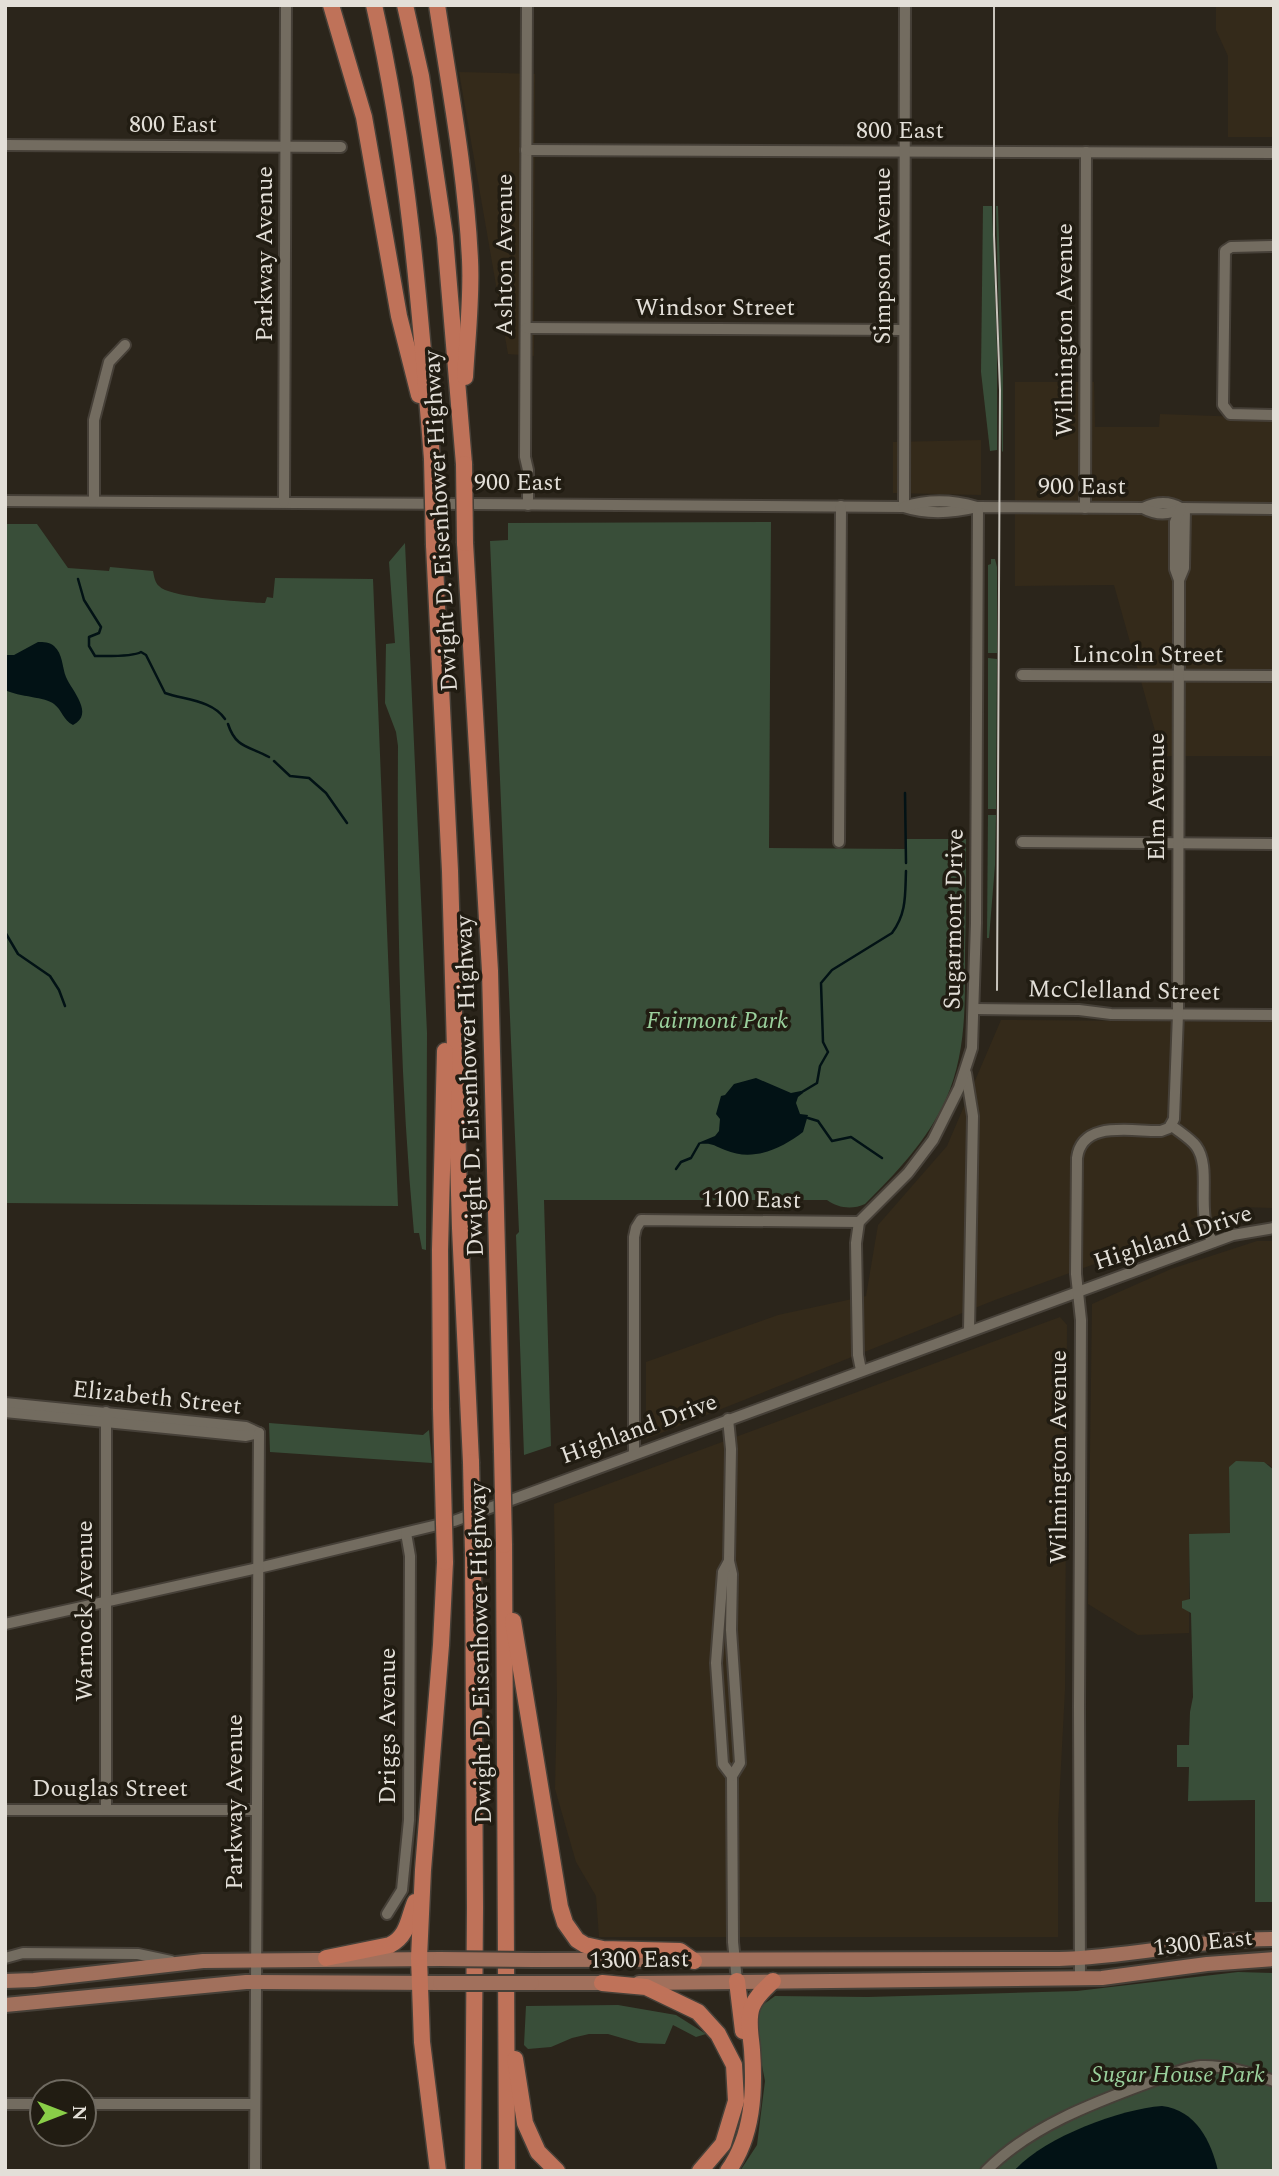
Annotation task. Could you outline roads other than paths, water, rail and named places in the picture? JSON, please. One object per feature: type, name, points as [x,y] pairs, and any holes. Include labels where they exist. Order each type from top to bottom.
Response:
[{"type":"highway","points":[[331,5],[364,117],[399,316],[430,438]]},
{"type":"highway","name":"Dwight D. Eisenhower Highway","points":[[374,5],[382,38],[415,266],[432,459],[471,1462],[475,1907],[473,2171]]},
{"type":"highway","name":"Dwight D. Eisenhower Highway","points":[[405,5],[421,76],[445,237],[464,464],[465,543],[491,971],[504,1545],[507,2171]]},
{"type":"highway","points":[[437,5],[458,128],[471,263],[462,439]]},
{"type":"highway","points":[[438,2171],[422,2042],[419,1958],[421,1891],[442,1645],[445,1562],[440,1250],[450,871]]},
{"type":"highway","points":[[504,1571],[560,1907],[565,1923],[577,1940],[585,1945],[603,1950],[680,1951],[694,1961]]},
{"type":"highway","points":[[326,1958],[398,1941],[405,1934],[421,1891]]},
{"type":"highway","points":[[737,1981],[751,2089]]},
{"type":"highway","points":[[728,2171],[748,2133],[753,2066],[749,2021],[752,2008],[773,1981]]},
{"type":"highway","points":[[603,1983],[646,1987],[698,2012],[718,2034],[734,2065],[736,2101],[723,2144],[700,2171]]},
{"type":"highway","points":[[507,2012],[525,2123],[538,2152],[557,2171]]},
{"type":"main road","name":"1300 East","points":[[5,1981],[177,1963],[256,1959],[735,1961],[1079,1958],[1205,1943],[1274,1939]]},
{"type":"main road","name":"1300 East","points":[[5,2005],[200,1984],[256,1981],[603,1983],[1080,1979],[1274,1959]]},
{"type":"street","name":"Parkway Avenue","points":[[284,502],[286,5]]},
{"type":"street","name":"Ashton Avenue","points":[[527,5],[525,457],[528,470],[528,505]]},
{"type":"street","name":"Simpson Avenue","points":[[904,507],[905,5]]},
{"type":"street","name":"800 East","points":[[5,145],[341,147]]},
{"type":"street","name":"800 East","points":[[526,150],[1274,153]]},
{"type":"street","name":"Wilmington Avenue","points":[[1085,508],[1086,152]]},
{"type":"street","points":[[1274,246],[1231,247],[1225,251],[1223,405],[1230,414],[1274,415]]},
{"type":"street","name":"Windsor Street","points":[[526,328],[904,330]]},
{"type":"street","points":[[94,501],[94,420],[109,362],[125,345]]},
{"type":"street","name":"900 East","points":[[5,501],[904,507],[919,502],[958,502],[978,508],[1143,508],[1152,513],[1167,514],[1183,508],[1274,509]]},
{"type":"street","points":[[839,842],[841,506]]},
{"type":"street","name":"Sugarmont Drive","points":[[969,1330],[973,1116],[966,1073],[972,1048],[976,923],[978,508]]},
{"type":"street","name":"Elm Avenue","points":[[1178,1014],[1179,580],[1184,568],[1183,508]]},
{"type":"street","name":"Lincoln Street","points":[[1022,675],[1274,676]]},
{"type":"street","points":[[1022,842],[1274,844]]},
{"type":"street","name":"McClelland Street","points":[[974,1009],[1075,1010],[1111,1014],[1274,1015]]},
{"type":"street","points":[[1178,1014],[1174,1118],[1171,1125],[1195,1144],[1202,1157],[1203,1218],[1206,1231],[1213,1242]]},
{"type":"street","points":[[861,1370],[858,1355],[856,1243],[859,1222],[925,1152],[947,1117],[966,1073]]},
{"type":"street","name":"Wilmington Avenue","points":[[1080,1979],[1081,1320],[1076,1274],[1076,1190],[1080,1146],[1087,1137],[1096,1132],[1161,1131],[1171,1125]]},
{"type":"street","name":"1100 East","points":[[634,1453],[634,1237],[641,1220],[859,1222]]},
{"type":"street","name":"Highland Drive","points":[[5,1624],[454,1521],[1213,1242],[1233,1235],[1274,1228]]},
{"type":"street","name":"Elizabeth Street","points":[[5,1403],[106,1416]]},
{"type":"street","name":"Elizabeth Street","points":[[5,1412],[106,1416],[246,1427],[259,1433]]},
{"type":"street","name":"Warnock Avenue","points":[[106,1416],[106,1810]]},
{"type":"street","points":[[728,1419],[732,1449],[729,1561],[732,1574],[731,1630],[740,1763],[732,1776],[733,1942],[737,1981]]},
{"type":"street","name":"Parkway Avenue","points":[[255,2171],[259,1433]]},
{"type":"street","name":"Driggs Avenue","points":[[387,1914],[397,1901],[403,1884],[409,1819],[410,1556],[406,1533]]},
{"type":"street","points":[[729,1561],[723,1572],[716,1663],[723,1764],[732,1776]]},
{"type":"street","name":"Douglas Street","points":[[5,1810],[256,1810]]},
{"type":"street","points":[[8,1957],[23,1953],[138,1954],[177,1963]]},
{"type":"street","points":[[986,2171],[1019,2144],[1065,2117],[1189,2068],[1226,2068],[1274,2081]]},
{"type":"street","points":[[5,2104],[28,2104]]},
{"type":"street","points":[[98,2104],[255,2104]]},
{"type":"waterway","points":[[78,579],[84,600],[101,627],[99,633],[89,637],[89,646],[95,656],[141,652],[146,655],[165,693],[206,704],[225,719]]},
{"type":"waterway","points":[[228,724],[239,743],[269,757]]},
{"type":"waterway","points":[[274,761],[290,776],[309,778],[326,793],[347,823]]},
{"type":"waterway","points":[[905,793],[906,863]]},
{"type":"waterway","points":[[802,1092],[817,1083],[820,1066],[828,1052],[823,1042],[821,983],[832,970],[892,933],[903,911],[906,871]]},
{"type":"waterway","points":[[5,932],[18,954],[50,976],[65,1006]]},
{"type":"waterway","points":[[808,1118],[818,1121],[832,1141],[851,1137],[882,1158]]},
{"type":"waterway","points":[[676,1169],[681,1162],[691,1158],[699,1144]]},
{"type":"tram line","points":[[994,5],[994,235],[1000,390],[997,990]]},
{"type":"park label","name":"Fairmont Park","points":[[717,1021]]},
{"type":"park label","name":"Sugar House Park","points":[[1178,2075]]}]
